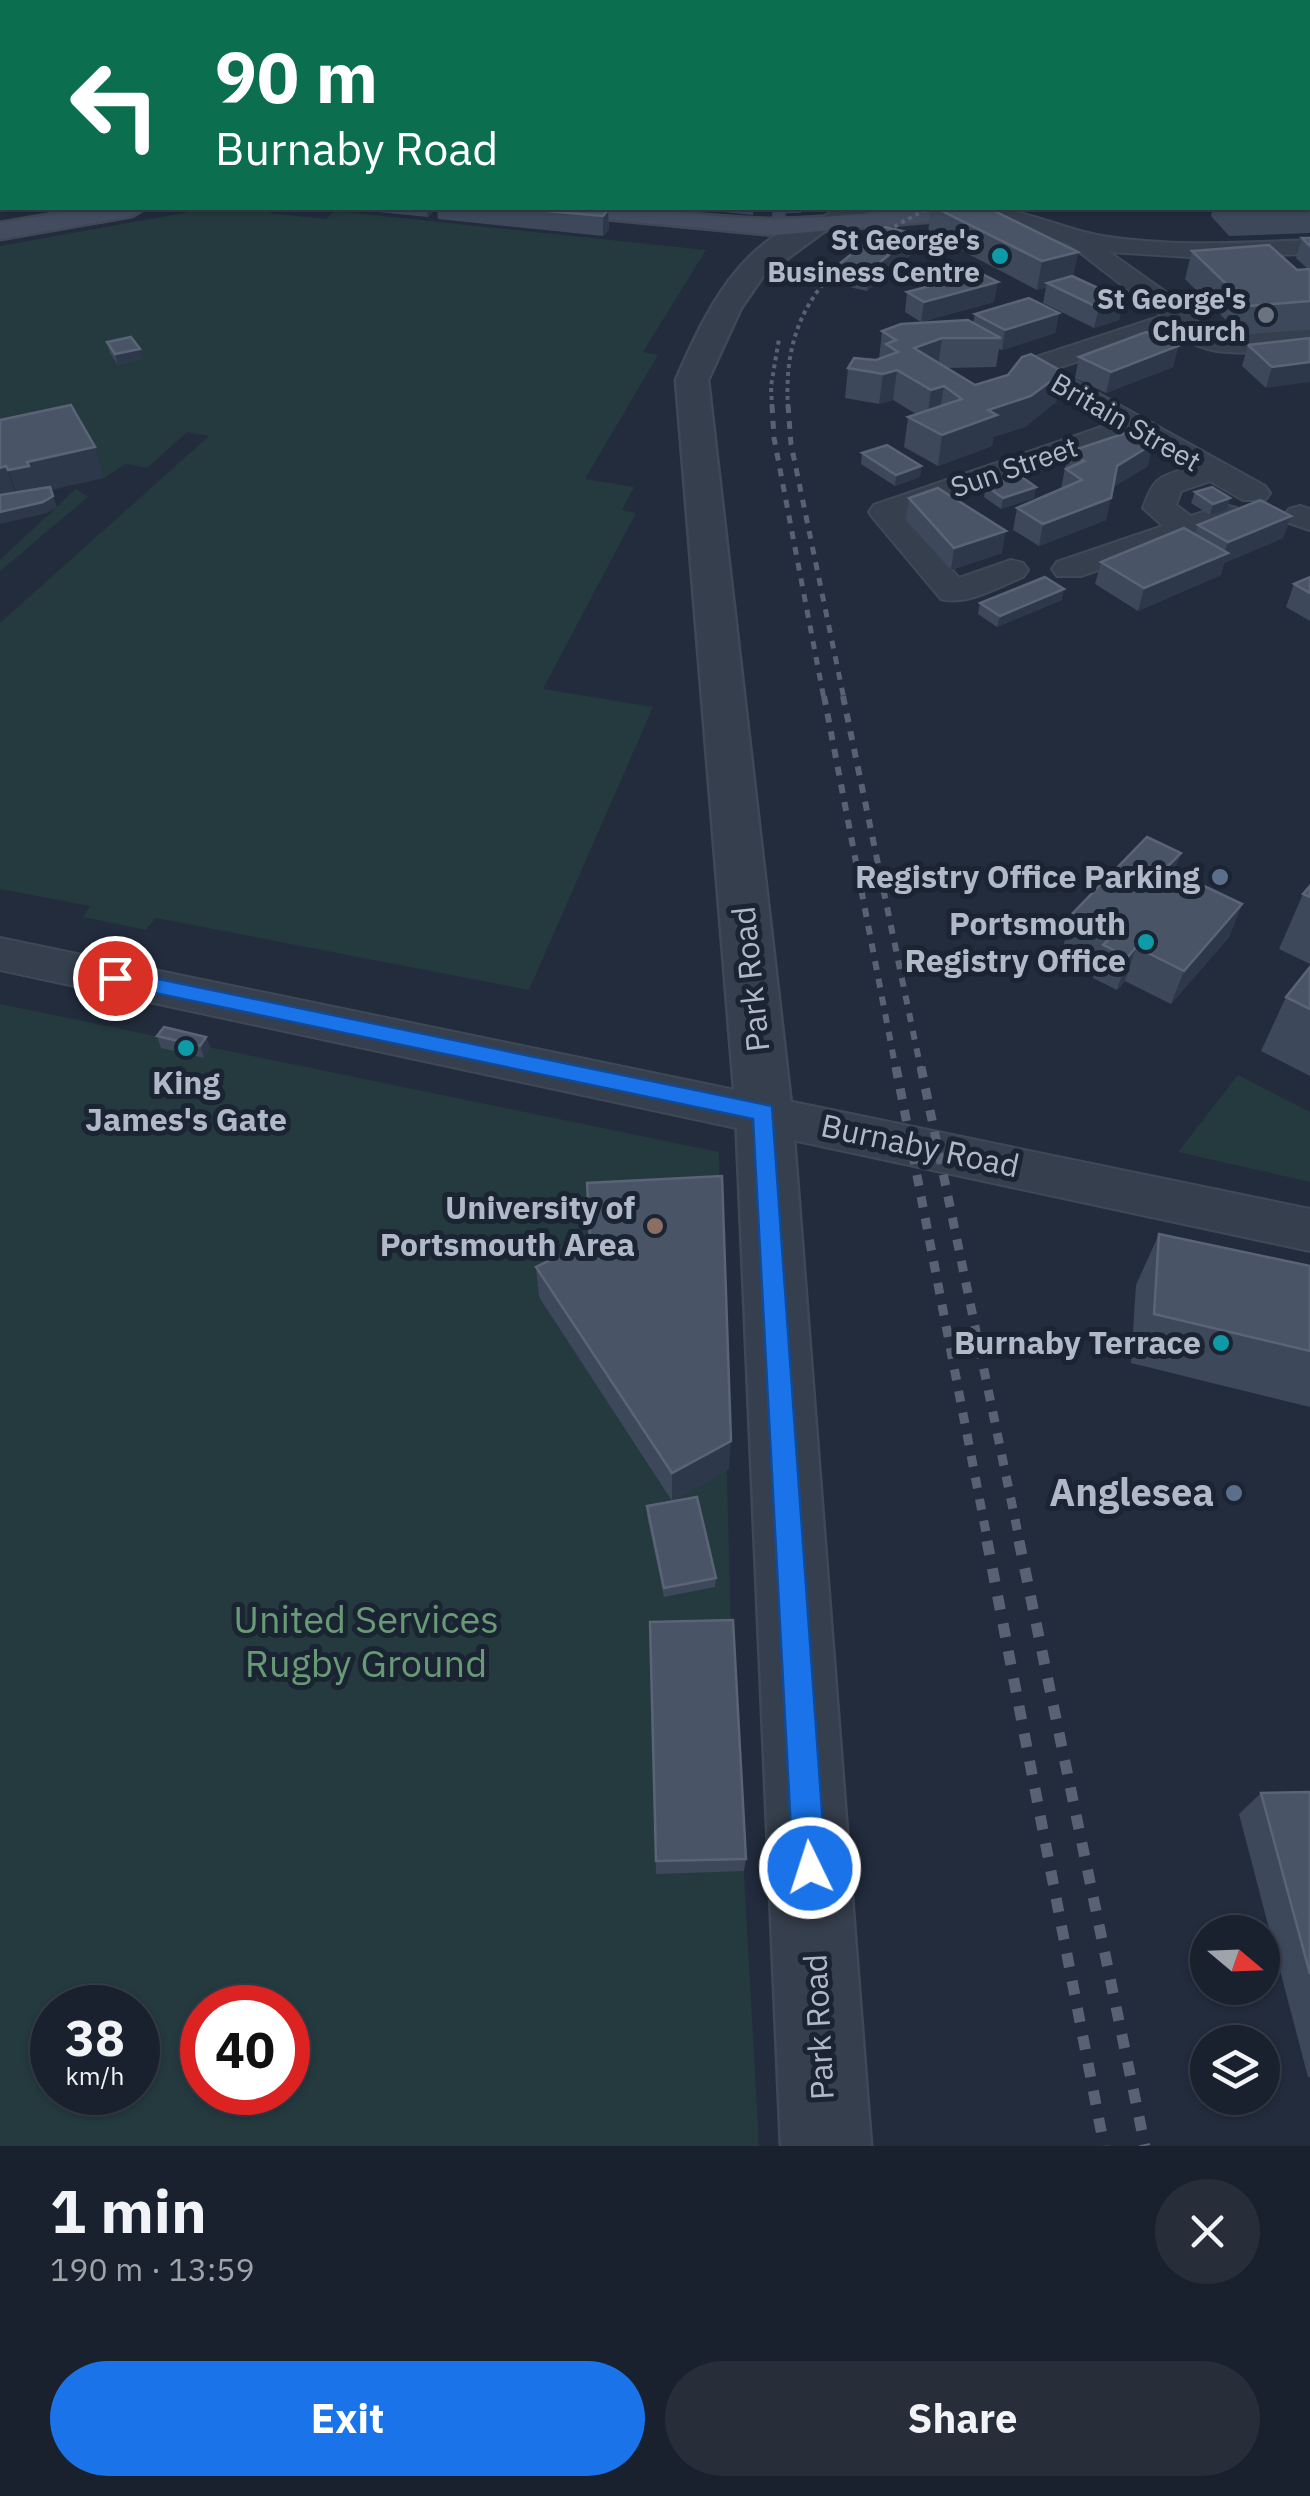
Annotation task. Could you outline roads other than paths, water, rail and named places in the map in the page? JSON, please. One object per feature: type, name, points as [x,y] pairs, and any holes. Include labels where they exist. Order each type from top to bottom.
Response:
[{"type":"main road","points":[[0,231],[121,210]]},
{"type":"main road","points":[[594,210],[756,226],[818,225],[973,210]]},
{"type":"street","points":[[818,225],[854,210]]},
{"type":"street","points":[[999,210],[1075,239],[1112,262],[1195,336],[1213,343],[1310,338]]},
{"type":"street","name":"Park Road","points":[[818,225],[777,247],[742,278],[719,315],[692,380],[764,1113],[826,2146]]},
{"type":"street","points":[[1075,239],[1156,247],[1310,247]]},
{"type":"street","points":[[1271,250],[1297,278]]},
{"type":"street","name":"Britain Street","points":[[1180,319],[1031,368],[1254,493]]},
{"type":"street","name":"Sun Street","points":[[1011,570],[953,592],[885,512],[1131,427]]},
{"type":"street","points":[[1186,527],[1160,508],[1167,485],[1211,470]]},
{"type":"street","points":[[1069,570],[1225,514]]},
{"type":"street","name":"Burnaby Road","points":[[0,954],[1310,1230]]},
{"type":"railway","points":[[788,405],[788,371],[795,338],[822,285],[868,243],[925,210]]},
{"type":"railway","points":[[772,408],[771,386],[779,339]]},
{"type":"railway","points":[[772,405],[774,438],[824,699]]},
{"type":"railway","points":[[788,405],[791,444],[844,699]]},
{"type":"railway","points":[[824,696],[896,1070]]},
{"type":"railway","points":[[843,696],[921,1070]]},
{"type":"railway","points":[[896,1067],[988,1543]]},
{"type":"railway","points":[[921,1067],[1020,1543]]},
{"type":"railway","points":[[987,1541],[1104,2146]]},
{"type":"railway","points":[[1019,1541],[1145,2146]]},
{"type":"place","name":"St George's Business Centre","points":[[1000,256]]},
{"type":"place","name":"St George's Church","points":[[1266,315]]},
{"type":"place","name":"Registry Office Parking","points":[[1220,877]]},
{"type":"place","name":"Portsmouth Registry Office","points":[[1146,942]]},
{"type":"place","name":"King James's Gate","points":[[186,1048]]},
{"type":"place","name":"University of Portsmouth Area","points":[[655,1226]]},
{"type":"place","name":"Burnaby Terrace","points":[[1221,1343]]},
{"type":"place","name":"Anglesea","points":[[1234,1493]]},
{"type":"park label","name":"United Services Rugby Ground","points":[[366,1642]]}]
